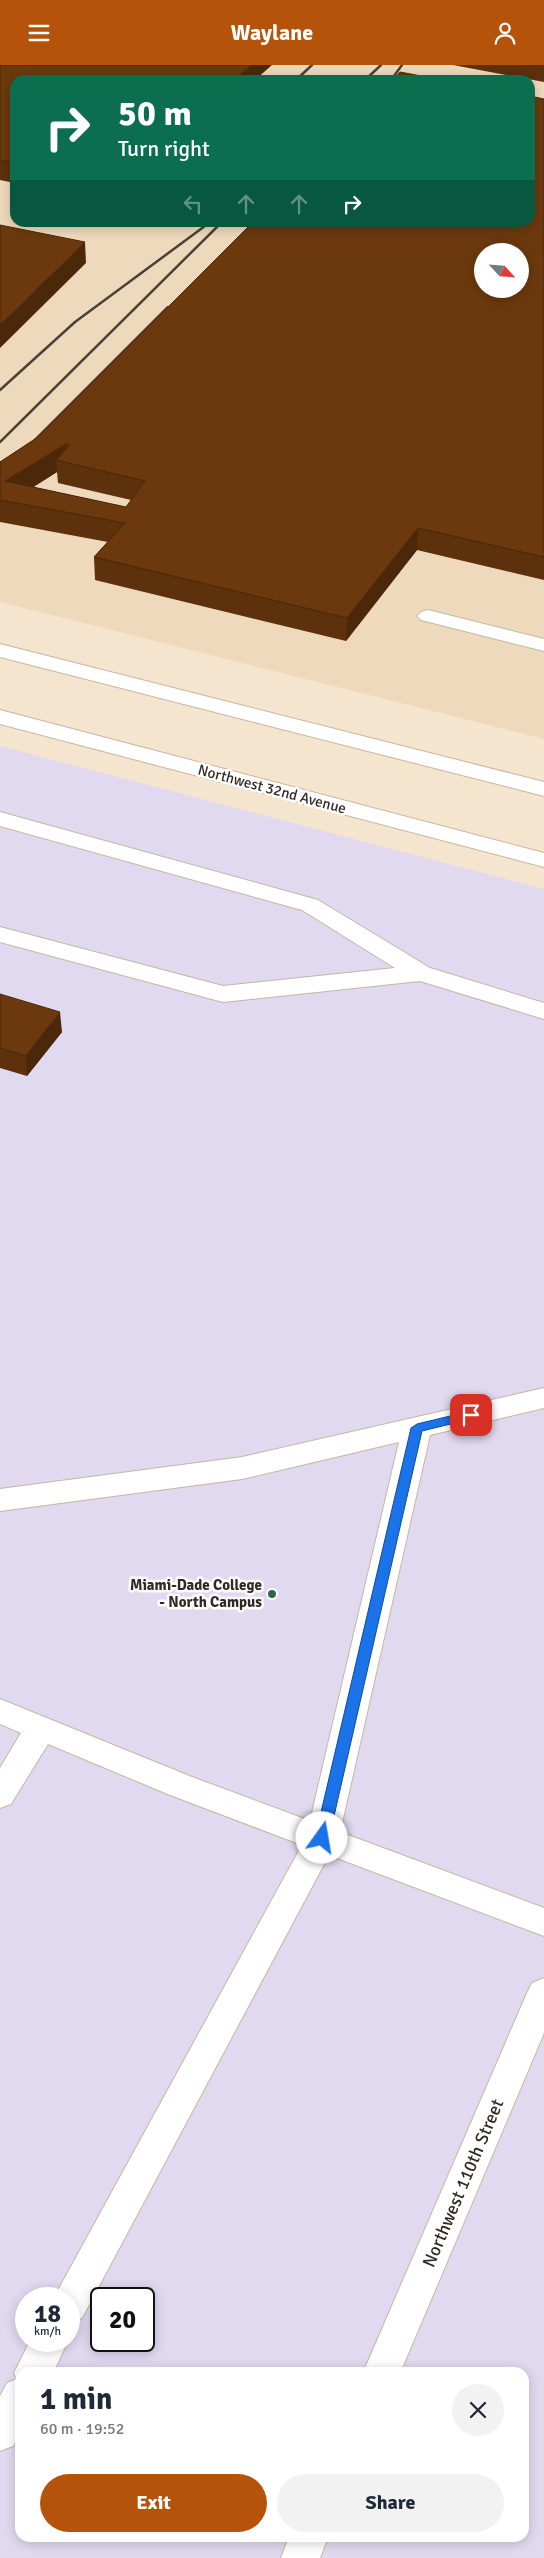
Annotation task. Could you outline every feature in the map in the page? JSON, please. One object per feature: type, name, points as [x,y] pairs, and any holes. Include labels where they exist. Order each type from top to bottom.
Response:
[{"type":"main road","points":[[428,616],[544,645]]},
{"type":"main road","points":[[0,650],[544,789]]},
{"type":"main road","name":"Northwest 32nd Avenue","points":[[0,717],[544,861]]},
{"type":"main road","points":[[0,819],[310,905],[421,973],[544,1011]]},
{"type":"main road","points":[[0,934],[223,994],[421,973]]},
{"type":"main road","points":[[0,1500],[242,1468],[544,1398]]},
{"type":"main road","points":[[79,2287],[322,1838],[417,1428]]},
{"type":"main road","points":[[0,1711],[182,1786],[544,1921]]},
{"type":"main road","points":[[0,1795],[41,1728]]},
{"type":"main road","name":"Northwest 110th Street","points":[[385,2367],[544,1993]]},
{"type":"main road","points":[[36,2367],[44,2352]]},
{"type":"main road","points":[[0,2433],[15,2405]]},
{"type":"main road","points":[[300,2558],[307,2542]]},
{"type":"shaded area","points":[[0,65],[544,65],[544,739],[0,602]]},
{"type":"shaded area","name":"Miami-Dade College - North Campus","points":[[0,746],[544,889],[544,2558],[0,2558]]},
{"type":"building","points":[[0,65],[251,65],[240,75],[10,75],[10,162],[0,160]]},
{"type":"building","points":[[400,72],[416,75],[397,75]]},
{"type":"building","points":[[535,97],[544,99],[544,557],[418,528],[347,618],[94,557],[125,523],[0,500],[0,493],[2,491],[0,490],[0,462],[38,437],[248,227],[535,227]],"holes":[[[66,444],[70,445],[56,460],[145,481],[126,507],[5,481]]]},
{"type":"building","points":[[0,225],[85,242],[0,325]]},
{"type":"building","points":[[0,994],[60,1012],[26,1056],[0,1048]]},
{"type":"railway","points":[[301,75],[312,65]]},
{"type":"railway","points":[[370,75],[381,65]]},
{"type":"railway","points":[[395,75],[402,65]]},
{"type":"railway","points":[[0,390],[75,322],[204,227]]},
{"type":"railway","points":[[0,442],[217,227]]},
{"type":"railway","points":[[26,449],[168,307]]},
{"type":"place","name":"Miami-Dade College - North Campus","points":[[272,1594]]},
{"type":"route","points":[[322,1838],[417,1428],[471,1415]]}]
